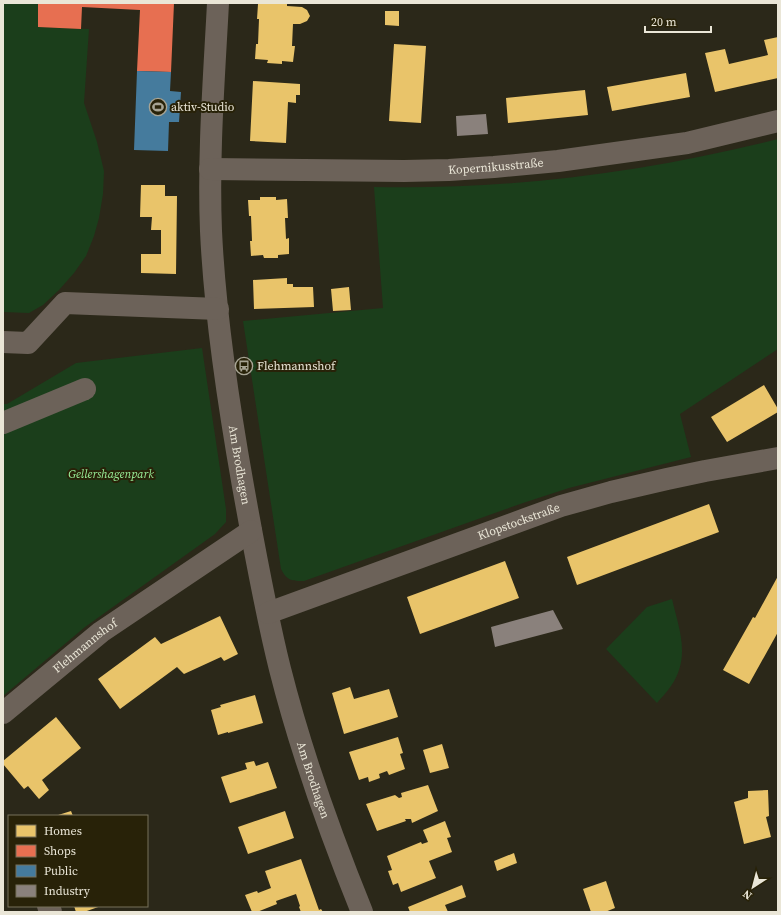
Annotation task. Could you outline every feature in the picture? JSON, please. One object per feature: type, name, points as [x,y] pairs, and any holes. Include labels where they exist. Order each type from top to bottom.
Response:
[{"type":"street","name":"Am Brodhagen","points":[[218,3],[210,169],[211,232],[223,356],[232,427],[251,531],[280,669],[300,741],[340,858],[362,912]]},
{"type":"street","name":"Kopernikusstraße","points":[[210,169],[404,171],[494,167],[558,161],[688,143],[778,120]]},
{"type":"street","points":[[3,342],[28,343],[65,303],[218,309]]},
{"type":"street","points":[[3,423],[86,389]]},
{"type":"street","name":"Klopstockstraße","points":[[268,614],[561,506],[611,492],[673,478],[778,458]]},
{"type":"street","name":"Flehmannshof","points":[[3,713],[101,632],[251,531]]},
{"type":"green space","points":[[3,3],[38,3],[38,27],[89,29],[84,103],[97,142],[104,171],[103,194],[99,218],[86,256],[59,290],[43,305],[29,313],[3,312]]},
{"type":"green space","points":[[778,139],[778,349],[680,414],[691,457],[569,488],[304,581],[290,580],[285,576],[281,569],[243,321],[383,308],[374,187],[476,185],[527,182],[578,176],[679,161]]},
{"type":"green space","name":"Gellershagenpark","points":[[202,348],[226,509],[226,522],[215,534],[85,627],[3,696],[3,404],[7,404],[76,363]]},
{"type":"green space","points":[[672,599],[682,643],[681,664],[671,686],[657,703],[606,649],[647,607]]},
{"type":"building: Homes","points":[[287,3],[287,6],[302,7],[307,10],[310,16],[307,21],[300,24],[293,24],[292,46],[295,46],[293,62],[282,61],[282,64],[267,63],[268,60],[255,59],[256,44],[258,44],[258,4]]},
{"type":"building: Homes","points":[[385,11],[399,11],[399,26],[385,25]]},
{"type":"building: Homes","points":[[778,37],[778,78],[715,92],[705,53],[725,49],[729,64],[768,55],[764,40]]},
{"type":"building: Homes","points":[[394,44],[426,46],[421,123],[389,121]]},
{"type":"building: Homes","points":[[686,73],[690,97],[612,111],[607,87]]},
{"type":"building: Homes","points":[[253,81],[300,84],[300,95],[296,95],[296,103],[288,102],[286,143],[250,141]]},
{"type":"building: Homes","points":[[585,90],[588,115],[508,123],[506,98]]},
{"type":"building: Homes","points":[[141,185],[165,185],[165,196],[177,196],[176,274],[141,273],[141,254],[161,254],[161,230],[151,230],[152,217],[140,217]]},
{"type":"building: Homes","points":[[260,197],[276,197],[276,200],[287,199],[288,218],[285,218],[286,239],[289,238],[289,254],[278,255],[278,258],[264,258],[263,255],[251,256],[251,216],[249,216],[248,200],[260,200]]},
{"type":"building: Homes","points":[[287,278],[287,284],[293,284],[293,287],[313,287],[314,307],[254,309],[253,280]]},
{"type":"building: Homes","points":[[349,287],[351,310],[333,311],[331,289]]},
{"type":"building: Homes","points":[[764,385],[778,409],[778,412],[727,442],[711,417]]},
{"type":"building: Homes","points":[[709,504],[719,532],[577,585],[567,557]]},
{"type":"building: Homes","points":[[505,561],[519,598],[420,634],[407,597]]},
{"type":"building: Homes","points":[[778,576],[778,632],[749,684],[723,670],[753,617],[755,618]]},
{"type":"building: Homes","points":[[220,616],[238,654],[224,661],[221,657],[184,674],[177,667],[120,709],[98,679],[155,637],[161,644]]},
{"type":"building: Homes","points":[[350,687],[354,699],[389,689],[398,717],[344,734],[332,693]]},
{"type":"building: Homes","points":[[255,695],[263,723],[218,735],[211,710],[221,707],[220,705]]},
{"type":"building: Homes","points":[[56,717],[81,748],[42,780],[49,790],[39,799],[28,786],[24,789],[3,764],[3,761]]},
{"type":"building: Homes","points":[[398,737],[403,753],[400,754],[405,769],[389,775],[387,771],[379,774],[380,778],[369,782],[368,777],[359,780],[349,752]]},
{"type":"building: Homes","points":[[442,744],[449,768],[430,773],[423,750]]},
{"type":"building: Homes","points":[[254,761],[256,766],[268,762],[277,788],[230,803],[221,777],[247,769],[245,763]]},
{"type":"building: Homes","points":[[428,785],[438,811],[412,823],[411,819],[405,819],[406,821],[377,831],[366,804],[395,795],[399,798],[402,797],[401,793]]},
{"type":"building: Homes","points":[[768,790],[769,816],[766,817],[771,837],[744,844],[734,802],[748,798],[748,791]]},
{"type":"building: Homes","points":[[71,811],[73,815],[58,815]]},
{"type":"building: Homes","points":[[285,811],[294,838],[248,854],[238,827]]},
{"type":"building: Homes","points":[[445,821],[451,837],[447,838],[452,852],[429,861],[436,878],[401,892],[398,883],[393,885],[388,871],[392,870],[387,856],[421,842],[422,844],[428,842],[423,830]]},
{"type":"building: Homes","points":[[514,853],[517,863],[497,871],[494,861]]},
{"type":"building: Homes","points":[[301,859],[319,910],[321,909],[323,912],[301,912],[296,894],[276,901],[277,904],[257,912],[252,912],[245,895],[257,891],[258,893],[271,888],[265,871]]},
{"type":"building: Homes","points":[[606,881],[615,908],[605,912],[591,912],[583,889]]},
{"type":"building: Homes","points":[[462,885],[466,897],[445,905],[448,912],[410,912],[408,907]]},
{"type":"building: Homes","points":[[74,907],[98,907],[84,912],[76,912]]},
{"type":"building: Shops","points":[[38,3],[174,3],[171,72],[137,71],[140,10],[82,7],[81,29],[38,27]]},
{"type":"building: Public","name":"aktiv-Studio","points":[[137,71],[171,72],[170,91],[181,92],[179,122],[169,122],[168,151],[134,150]]},
{"type":"building: Industry","points":[[486,114],[488,134],[457,136],[456,116]]},
{"type":"building: Industry","points":[[553,610],[563,629],[495,647],[491,627]]},
{"type":"place","name":"aktiv-Studio","points":[[158,107]]},
{"type":"place","name":"Flehmannshof","points":[[244,366]]}]
